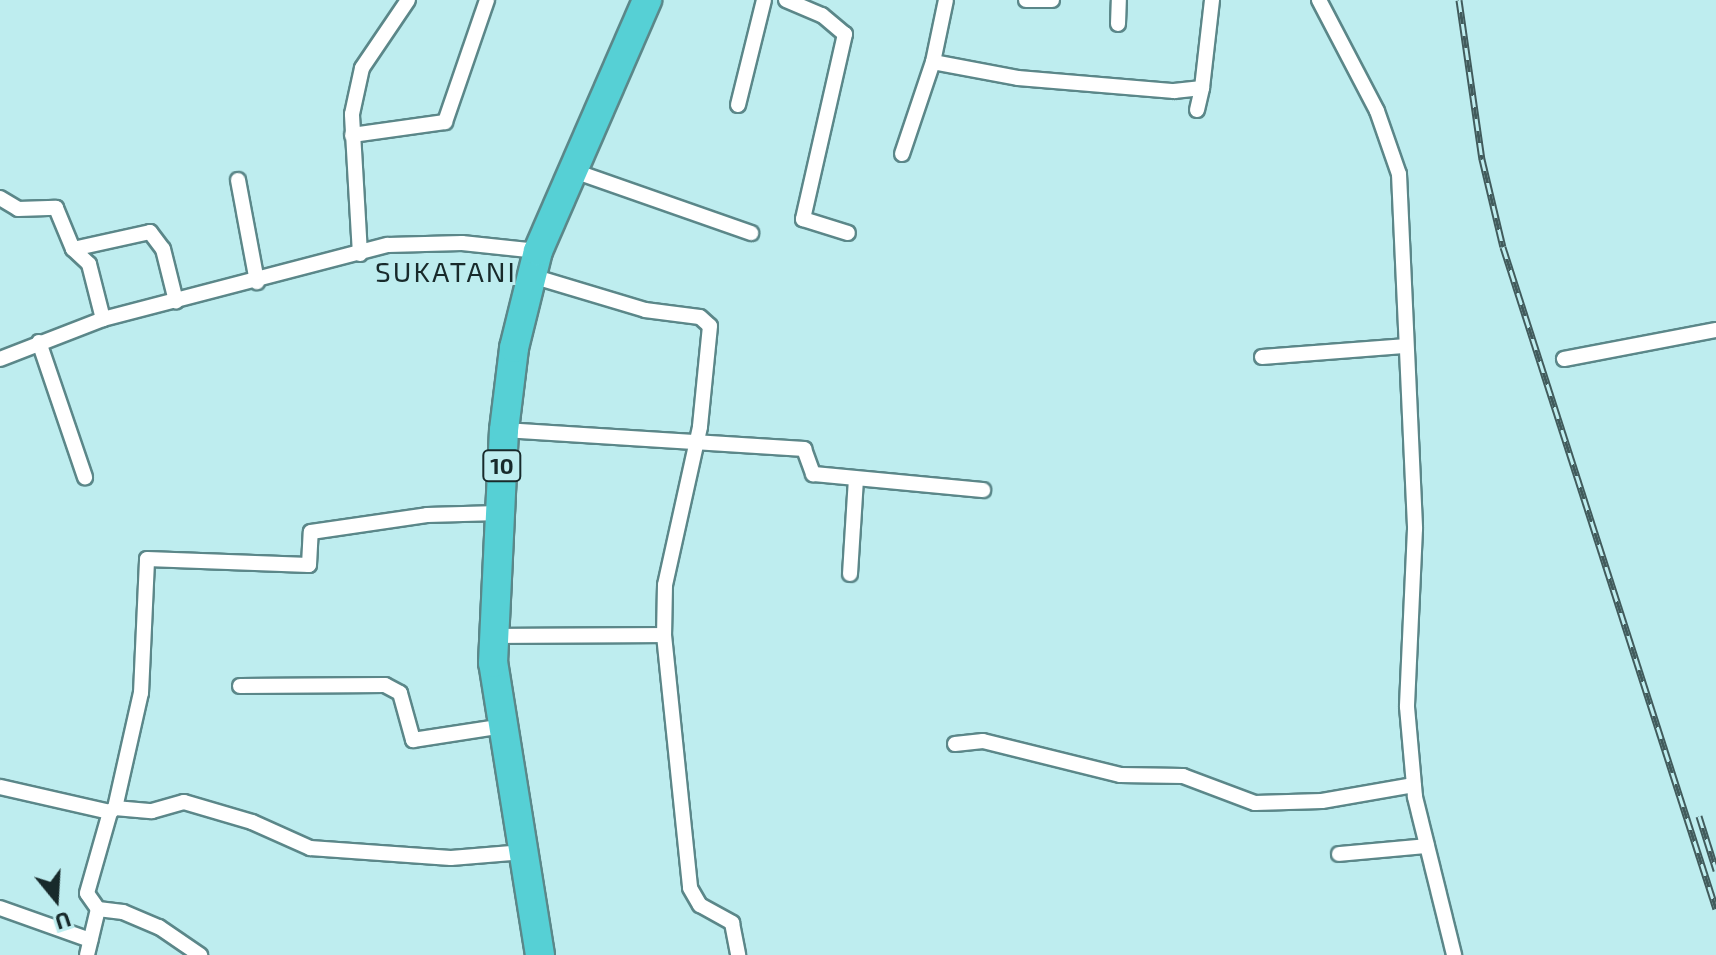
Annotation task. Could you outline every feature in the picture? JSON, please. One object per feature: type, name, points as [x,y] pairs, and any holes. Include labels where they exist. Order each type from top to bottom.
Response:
[{"type":"highway","name":"10","points":[[540,955],[503,726],[493,636],[504,430],[514,348],[535,263],[571,170],[647,0]]},
{"type":"street","points":[[360,254],[352,135],[362,68],[408,0]]},
{"type":"street","points":[[352,135],[445,122],[487,0]]},
{"type":"street","points":[[738,105],[764,0]]},
{"type":"street","points":[[786,0],[822,15],[845,34],[803,219],[848,233]]},
{"type":"street","points":[[902,154],[933,62],[946,0]]},
{"type":"street","points":[[1026,0],[1052,0]]},
{"type":"street","points":[[1118,24],[1119,0]]},
{"type":"street","points":[[1197,110],[1212,0]]},
{"type":"street","points":[[1319,0],[1340,32],[1396,162],[1415,529],[1406,637],[1414,785],[1454,955]]},
{"type":"street","points":[[933,62],[1018,78],[1174,91],[1202,88]]},
{"type":"street","points":[[571,170],[751,233]]},
{"type":"street","points":[[238,180],[257,282]]},
{"type":"street","points":[[0,198],[18,209],[56,208],[73,249],[89,264],[103,319]]},
{"type":"street","points":[[73,249],[150,232],[163,249],[176,301]]},
{"type":"street","points":[[0,358],[103,319],[360,254],[428,242],[535,263],[645,310],[706,318],[712,339],[696,443],[665,585],[664,635],[690,888],[700,905],[732,923],[738,955]]},
{"type":"street","points":[[1564,359],[1716,330]]},
{"type":"street","points":[[39,342],[85,477]]},
{"type":"street","points":[[1262,357],[1404,346]]},
{"type":"street","points":[[504,430],[804,449],[810,473],[983,490]]},
{"type":"street","points":[[850,574],[856,479]]},
{"type":"street","points":[[200,955],[159,927],[123,912],[98,909],[87,893],[113,810],[141,693],[147,559],[309,565],[311,532],[427,515],[499,513]]},
{"type":"street","points":[[493,636],[664,635]]},
{"type":"street","points":[[240,686],[385,685],[400,693],[413,740],[503,726]]},
{"type":"street","points":[[955,744],[983,741],[1120,775],[1183,776],[1255,803],[1344,799],[1414,785]]},
{"type":"street","points":[[0,787],[113,810],[152,811],[184,802],[252,822],[310,848],[451,858],[524,852]]},
{"type":"street","points":[[1339,854],[1427,846]]},
{"type":"street","points":[[0,908],[88,948],[98,909]]},
{"type":"railway","points":[[1459,0],[1482,159],[1503,247],[1716,909]]},
{"type":"railway","points":[[1699,816],[1716,870]]},
{"type":"district","name":"SUKATANI","points":[[446,271]]}]
